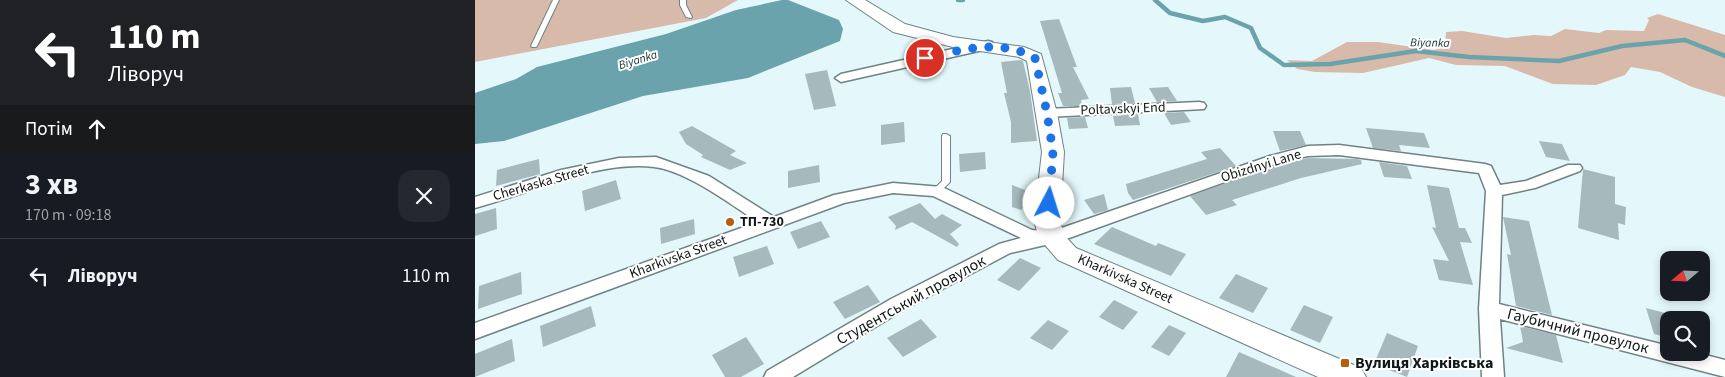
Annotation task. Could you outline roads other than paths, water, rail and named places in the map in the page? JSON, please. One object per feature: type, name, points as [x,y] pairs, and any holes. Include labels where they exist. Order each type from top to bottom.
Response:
[{"type":"street","points":[[853,0],[899,28],[953,42],[988,45],[1023,52],[1035,58],[1053,152],[1047,221],[1052,238]]},
{"type":"street","points":[[841,78],[988,45]]},
{"type":"street","name":"Poltavskyi End","points":[[1047,113],[1199,106]]},
{"type":"street","name":"Obizdnyi Lane","points":[[1052,238],[1275,159],[1308,151],[1339,150],[1485,169],[1494,191],[1489,309],[1493,377]]},
{"type":"street","name":"Cherkaska Street","points":[[475,203],[561,175],[619,163],[656,162],[703,179],[771,223]]},
{"type":"street","points":[[1494,191],[1529,185],[1574,168]]},
{"type":"street","name":"Kharkivska Street","points":[[475,331],[841,199],[893,188],[936,191],[1029,235],[1052,238],[1067,254],[1350,377]]},
{"type":"street","name":"Студентський провулок","points":[[775,377],[898,304],[1005,248],[1052,238]]},
{"type":"street","name":"Гаубичний провулок","points":[[1489,309],[1725,369]]},
{"type":"lane","points":[[534,46],[556,0]]},
{"type":"lane","points":[[683,0],[683,5],[689,17]]},
{"type":"lane","points":[[936,191],[946,182],[946,136]]},
{"type":"water","points":[[788,0],[839,20],[843,29],[840,41],[748,78],[643,96],[504,141],[475,144],[475,93],[516,79],[537,67],[666,34],[736,10]]},
{"type":"waterway","name":"Biyanka","points":[[958,0],[963,0]]},
{"type":"waterway","name":"Biyanka","points":[[1155,0],[1170,13],[1203,21],[1225,17],[1251,28],[1260,48],[1284,65],[1330,64],[1416,51],[1469,57],[1559,61],[1622,46],[1685,40],[1725,56]]},
{"type":"place","name":"ТП-730","points":[[730,222]]},
{"type":"place","name":"Вулиця Харківська","points":[[1345,363]]}]
